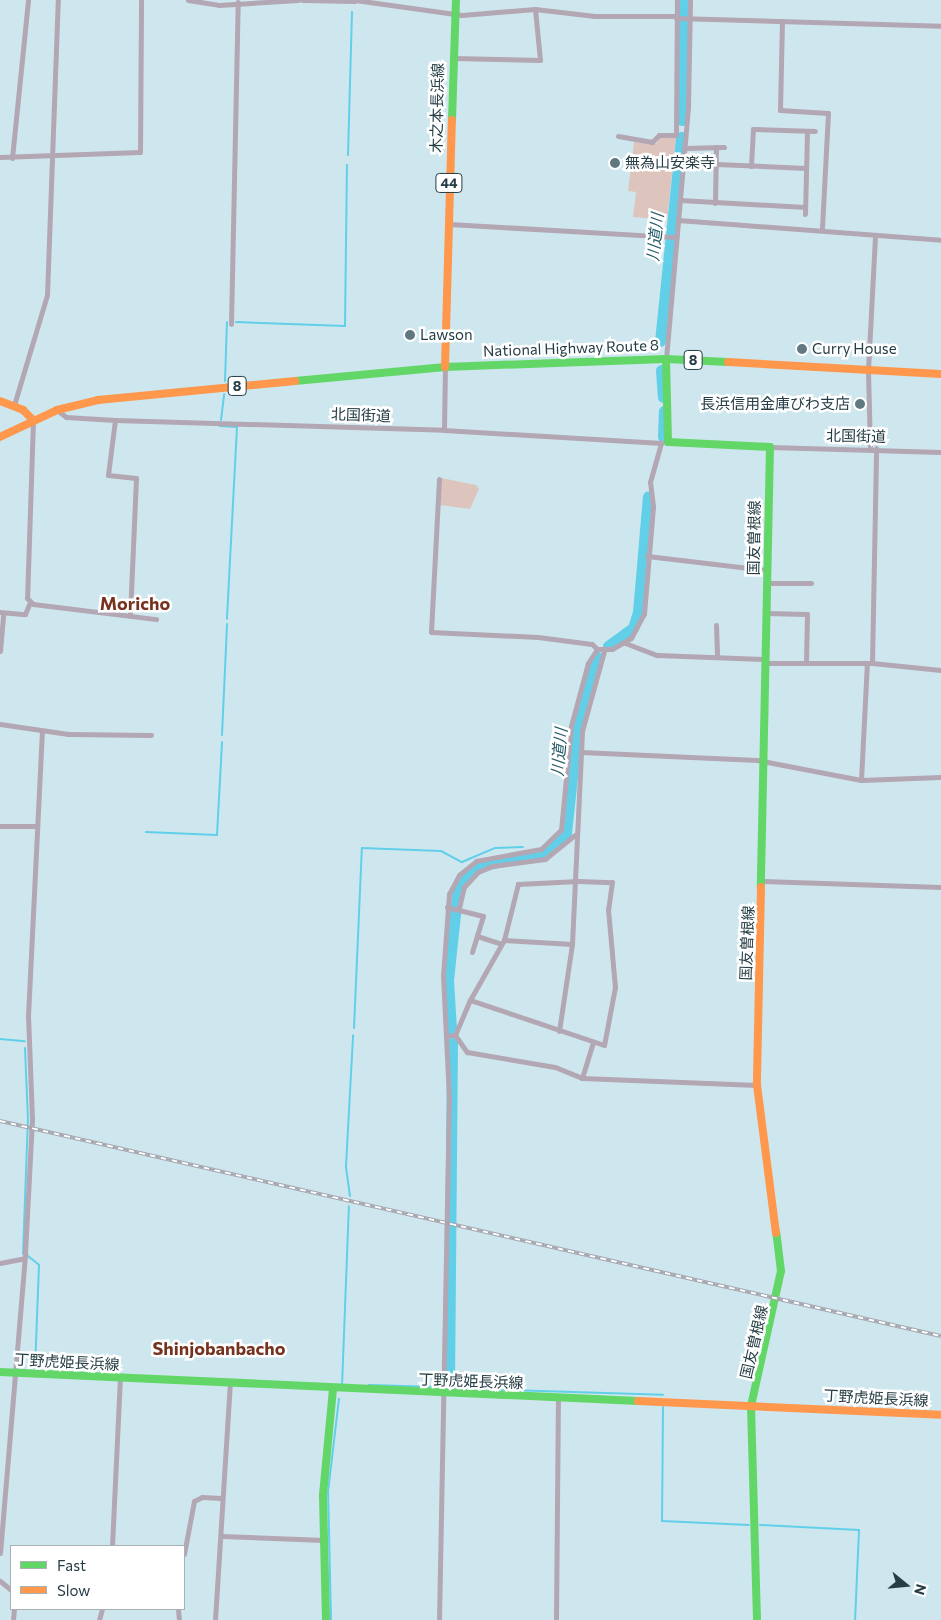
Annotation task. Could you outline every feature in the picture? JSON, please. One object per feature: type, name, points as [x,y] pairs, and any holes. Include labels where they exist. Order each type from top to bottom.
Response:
[{"type":"main road","name":"木之本長浜線","points":[[445,367],[452,58],[456,0]]},
{"type":"main road","points":[[666,359],[664,443],[770,447]]},
{"type":"main road","name":"National Highway Route 8","points":[[0,437],[57,410],[114,398],[445,367],[666,359],[941,374]]},
{"type":"main road","points":[[0,401],[14,405],[33,420]]},
{"type":"main road","name":"国友曽根線","points":[[757,1620],[751,1406],[781,1271],[756,1085],[763,881],[763,661],[770,447]]},
{"type":"main road","name":"丁野虎姫長浜線","points":[[0,1372],[333,1390],[941,1415]]},
{"type":"main road","points":[[326,1620],[323,1495],[333,1390]]},
{"type":"street","points":[[12,158],[15,96],[27,42],[28,0]]},
{"type":"street","points":[[14,405],[47,295],[58,0]]},
{"type":"street","points":[[0,157],[52,158],[140,152],[141,0]]},
{"type":"street","points":[[188,0],[219,2],[298,0]]},
{"type":"street","points":[[302,0],[355,0],[454,14],[536,9],[595,16],[941,26]]},
{"type":"street","points":[[618,136],[652,142],[658,135],[676,135],[676,0]]},
{"type":"street","points":[[666,359],[673,236],[678,220],[686,126],[690,0]]},
{"type":"street","points":[[231,324],[238,2]]},
{"type":"street","points":[[452,58],[540,60],[536,9]]},
{"type":"street","points":[[782,22],[780,110],[828,113],[822,228]]},
{"type":"street","points":[[675,125],[686,126]]},
{"type":"street","points":[[751,166],[753,129],[815,131]]},
{"type":"street","points":[[805,214],[807,131]]},
{"type":"street","points":[[715,203],[716,147]]},
{"type":"street","points":[[684,148],[724,147]]},
{"type":"street","points":[[716,164],[806,168]]},
{"type":"street","points":[[680,200],[805,207]]},
{"type":"street","points":[[678,220],[822,228],[876,237],[941,240]]},
{"type":"street","points":[[448,224],[673,236]]},
{"type":"street","points":[[861,780],[869,663],[873,448],[868,370],[876,237]]},
{"type":"street","points":[[444,430],[445,367]]},
{"type":"street","name":"北国街道","points":[[57,410],[66,417],[115,420],[444,430],[664,443]]},
{"type":"street","points":[[0,651],[2,613],[25,614],[30,602],[24,589],[31,551],[33,420]]},
{"type":"street","points":[[115,420],[108,475],[136,478],[130,616]]},
{"type":"street","points":[[439,479],[432,632],[538,637],[592,644],[604,651],[625,642],[644,614],[647,556],[653,506],[650,482],[664,443]]},
{"type":"street","name":"北国街道","points":[[770,447],[873,448],[941,452]]},
{"type":"street","points":[[647,556],[767,570]]},
{"type":"street","points":[[767,583],[811,583]]},
{"type":"street","points":[[30,602],[156,619]]},
{"type":"street","points":[[766,613],[807,614],[806,663]]},
{"type":"street","points":[[716,624],[718,657]]},
{"type":"street","points":[[625,642],[657,655],[806,663],[869,663],[941,670]]},
{"type":"street","points":[[439,1620],[447,1036],[443,976],[452,886],[470,865],[486,856],[540,849],[561,830],[572,719],[588,663],[598,649]]},
{"type":"street","points":[[559,1031],[572,944],[575,834],[584,720],[604,651]]},
{"type":"street","points":[[0,724],[42,730],[151,735]]},
{"type":"street","points":[[0,1553],[1,1511],[24,1258],[37,826],[42,730]]},
{"type":"street","points":[[581,752],[764,761],[861,780],[941,777]]},
{"type":"street","points":[[0,826],[37,826]]},
{"type":"street","points":[[458,908],[464,888],[478,872],[492,866],[545,859],[575,834]]},
{"type":"street","points":[[763,881],[941,887]]},
{"type":"street","points":[[456,1035],[470,1000],[503,942],[518,884],[612,882],[608,909],[615,987],[604,1045],[470,1000]]},
{"type":"street","points":[[449,907],[483,916],[472,952]]},
{"type":"street","points":[[478,936],[503,942],[572,944]]},
{"type":"street","points":[[447,1036],[456,1035]]},
{"type":"street","points":[[456,1035],[467,1052],[555,1067],[582,1078],[756,1085]]},
{"type":"street","points":[[582,1078],[593,1042]]},
{"type":"street","points":[[0,1263],[24,1258]]},
{"type":"street","points":[[112,1545],[120,1379]]},
{"type":"street","points":[[215,1620],[221,1498],[230,1384]]},
{"type":"street","points":[[556,1620],[558,1398]]},
{"type":"street","points":[[185,1549],[194,1501],[221,1498]]},
{"type":"street","points":[[220,1536],[324,1540]]},
{"type":"street","points":[[0,1581],[10,1589]]},
{"type":"shaded area","points":[[660,138],[676,138],[667,220],[633,217],[636,192],[628,191],[634,142],[656,144]]},
{"type":"shaded area","points":[[441,478],[476,485],[479,489],[470,509],[440,505]]},
{"type":"waterway","name":"川道川","points":[[682,0],[682,120]]},
{"type":"waterway","points":[[348,155],[352,12]]},
{"type":"waterway","name":"川道川","points":[[660,341],[681,137]]},
{"type":"waterway","points":[[236,322],[345,326],[347,165]]},
{"type":"waterway","points":[[225,381],[227,322]]},
{"type":"waterway","name":"川道川","points":[[661,370],[663,397]]},
{"type":"waterway","points":[[221,420],[224,394]]},
{"type":"waterway","name":"川道川","points":[[663,437],[664,411]]},
{"type":"waterway","points":[[220,426],[237,427],[227,619]]},
{"type":"waterway","name":"川道川","points":[[608,646],[633,628],[638,612],[648,496]]},
{"type":"waterway","points":[[222,735],[227,624]]},
{"type":"waterway","points":[[451,1029],[448,980],[458,886],[477,866],[546,853],[566,833],[578,720],[597,657]]},
{"type":"waterway","points":[[146,832],[217,835],[222,742]]},
{"type":"waterway","points":[[354,1028],[362,848],[441,851],[462,862],[495,848],[523,847]]},
{"type":"waterway","points":[[350,1196],[346,1166],[353,1035]]},
{"type":"waterway","points":[[0,1039],[25,1041]]},
{"type":"waterway","points":[[449,1387],[452,1043]]},
{"type":"waterway","points":[[23,1254],[28,1120],[25,1048]]},
{"type":"waterway","points":[[342,1386],[349,1206]]},
{"type":"waterway","points":[[28,1256],[39,1265],[35,1368]]},
{"type":"waterway","points":[[369,1385],[438,1387]]},
{"type":"waterway","points":[[445,1388],[663,1395]]},
{"type":"waterway","points":[[331,1620],[328,1492],[339,1399]]},
{"type":"waterway","points":[[663,1407],[662,1521],[749,1525]]},
{"type":"waterway","points":[[760,1525],[859,1530],[855,1620]]},
{"type":"railway","points":[[0,1121],[941,1336]]},
{"type":"traffic: fast","points":[[452,120],[456,0]]},
{"type":"traffic: fast","points":[[666,359],[668,442],[770,447],[761,887]]},
{"type":"traffic: fast","points":[[295,381],[445,367],[666,359],[728,362]]},
{"type":"traffic: fast","points":[[757,1620],[751,1406],[781,1271],[776,1233]]},
{"type":"traffic: fast","points":[[0,1372],[638,1401]]},
{"type":"traffic: fast","points":[[326,1620],[323,1495],[333,1390]]},
{"type":"traffic: slow","points":[[445,367],[452,120]]},
{"type":"traffic: slow","points":[[728,362],[941,374]]},
{"type":"traffic: slow","points":[[0,437],[57,410],[98,400],[295,381]]},
{"type":"traffic: slow","points":[[0,401],[23,410],[33,420]]},
{"type":"traffic: slow","points":[[761,887],[757,1085],[776,1233]]},
{"type":"traffic: slow","points":[[638,1401],[941,1415]]},
{"type":"place","name":"無為山安楽寺","points":[[615,163]]},
{"type":"place","name":"Lawson","points":[[410,335]]},
{"type":"place","name":"Curry House","points":[[802,349]]},
{"type":"place","name":"長浜信用金庫びわ支店","points":[[860,404]]},
{"type":"district","name":"Moricho","points":[[135,603]]},
{"type":"district","name":"Shinjobanbacho","points":[[219,1348]]}]
